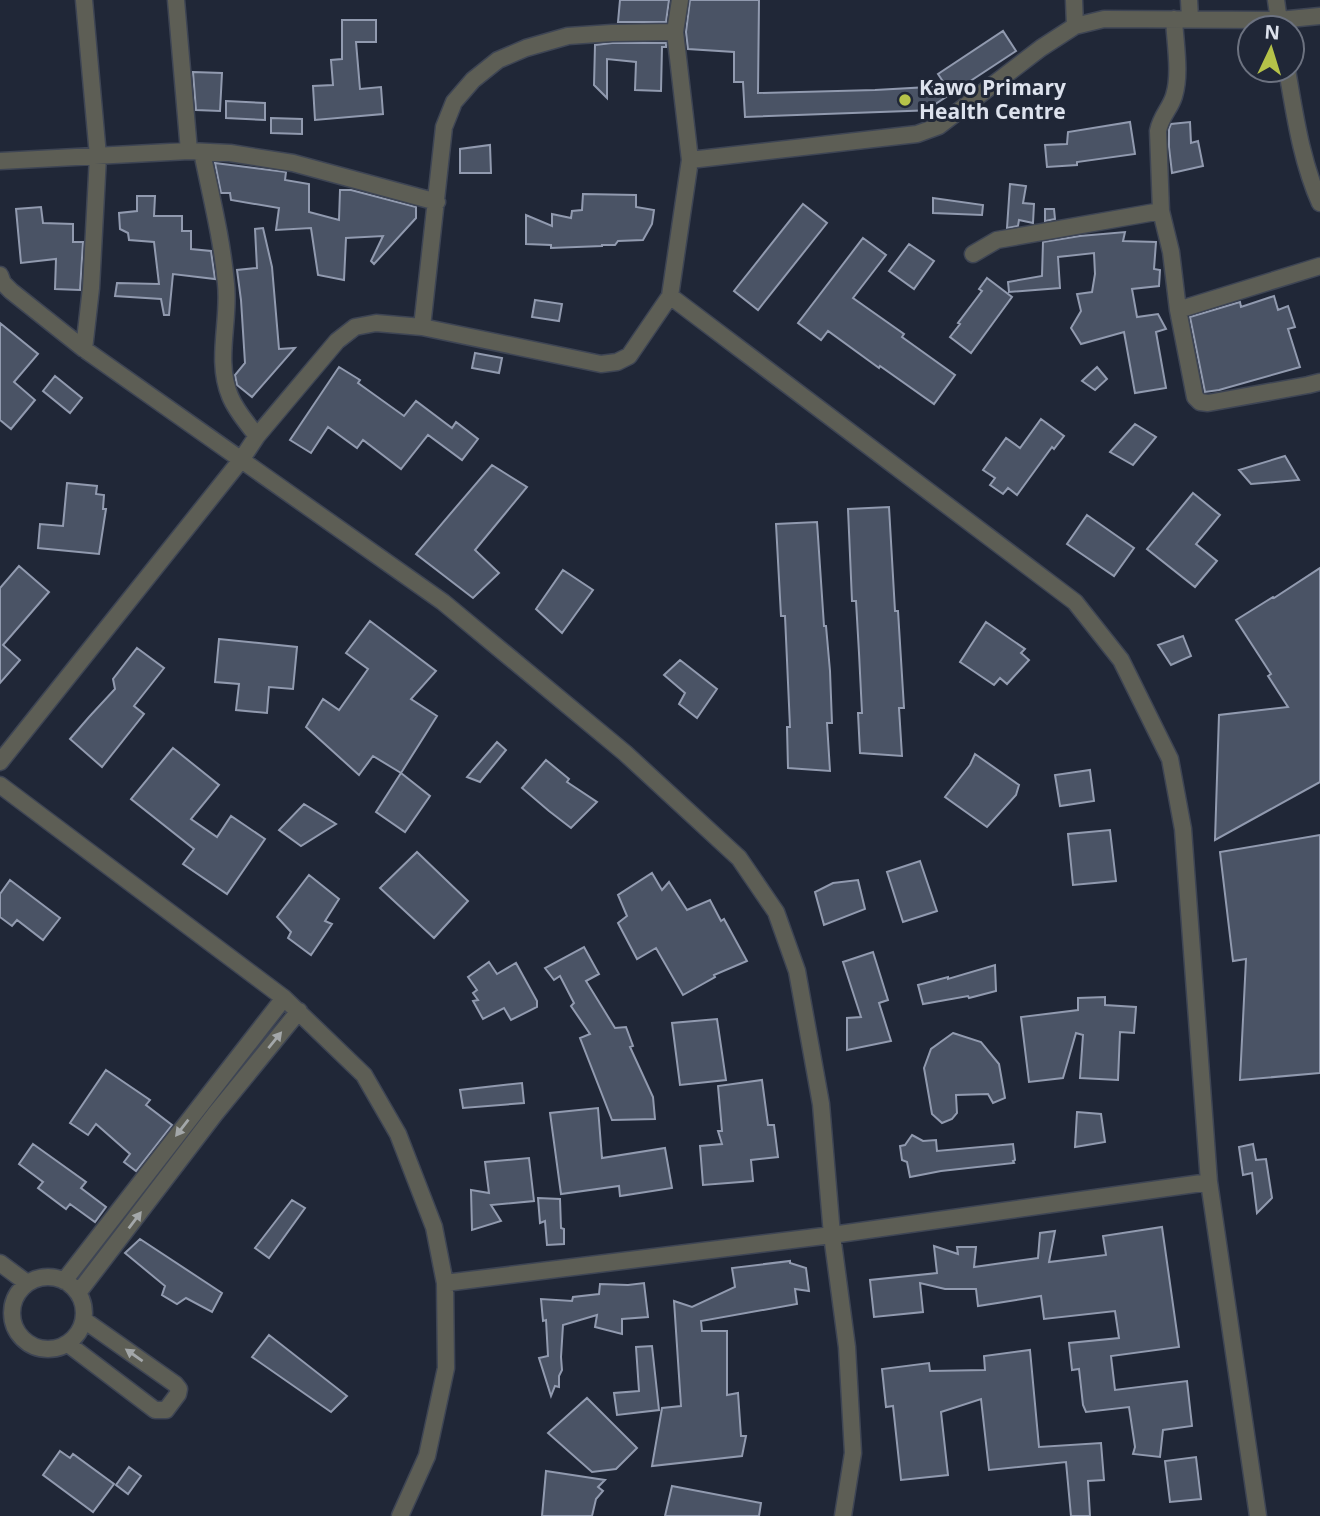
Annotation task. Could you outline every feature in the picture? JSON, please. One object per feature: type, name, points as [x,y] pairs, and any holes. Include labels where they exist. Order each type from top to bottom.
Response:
[{"type":"street","points":[[84,0],[98,156],[91,288],[84,349]]},
{"type":"street","points":[[176,0],[195,151],[223,251],[227,290],[223,368],[229,394],[238,413],[257,436]]},
{"type":"street","points":[[0,762],[241,460],[257,436],[337,341],[355,327],[376,323],[422,327],[601,364],[617,362],[629,356],[670,296],[690,160],[676,32],[680,0]]},
{"type":"street","points":[[1074,0],[1075,26]]},
{"type":"street","points":[[1189,0],[1182,19],[1174,98],[1160,121],[1158,131],[1161,211],[1171,252],[1178,310],[1195,397],[1200,402],[1208,403],[1320,382]]},
{"type":"street","points":[[690,160],[917,134],[939,126],[1041,48],[1075,26],[1104,19],[1236,22]]},
{"type":"street","points":[[422,327],[444,127],[454,102],[473,80],[498,60],[526,48],[568,36],[676,32]]},
{"type":"street","points":[[1289,84],[1299,141],[1320,203]]},
{"type":"street","points":[[0,162],[195,151],[230,153],[293,163],[437,202]]},
{"type":"street","points":[[973,254],[997,240],[1161,211]]},
{"type":"street","points":[[1178,310],[1320,266]]},
{"type":"street","points":[[0,275],[11,291],[84,349],[443,602],[625,753],[739,858],[776,912],[797,971],[821,1104],[832,1235],[847,1347],[853,1453],[843,1516]]},
{"type":"street","points":[[670,296],[1075,602],[1121,660],[1170,759],[1182,829],[1209,1182],[1258,1516]]},
{"type":"street","points":[[0,785],[299,1011],[364,1075],[398,1134],[434,1227],[445,1283],[446,1368],[427,1456],[400,1516]]},
{"type":"street","points":[[64,1280],[284,998]]},
{"type":"street","points":[[78,1293],[299,1011]]},
{"type":"street","points":[[201,1104],[215,1115]]},
{"type":"street","points":[[445,1283],[832,1235],[1209,1182]]},
{"type":"street","points":[[93,1242],[109,1254]]},
{"type":"street","points":[[0,1263],[27,1283]]},
{"type":"street","points":[[45,1277],[64,1280],[78,1293],[85,1311],[84,1320],[75,1337],[60,1348],[41,1349],[24,1341],[17,1334],[6,1302],[27,1283],[45,1277]]},
{"type":"street","points":[[68,1344],[155,1410],[166,1410],[178,1394],[179,1389],[175,1384],[84,1320]]},
{"type":"building","points":[[620,0],[669,0],[666,22],[618,22]]},
{"type":"building","points":[[690,0],[759,0],[758,93],[946,86],[938,74],[1003,31],[1016,51],[934,105],[935,110],[745,117],[743,82],[734,82],[734,52],[688,49],[686,32]]},
{"type":"building","points":[[342,20],[376,20],[376,42],[356,42],[360,89],[381,87],[383,114],[315,120],[313,86],[333,85],[331,60],[342,59]]},
{"type":"building","points":[[666,43],[666,47],[662,47],[661,91],[635,90],[636,62],[607,59],[607,98],[594,85],[595,45]]},
{"type":"building","points":[[193,72],[222,73],[220,111],[196,110]]},
{"type":"building","points":[[226,101],[265,103],[265,120],[226,118]]},
{"type":"building","points":[[271,118],[302,119],[302,134],[271,133]]},
{"type":"building","points":[[1130,122],[1135,154],[1077,162],[1077,165],[1047,167],[1045,145],[1067,144],[1068,132]]},
{"type":"building","points":[[1190,122],[1191,143],[1198,141],[1203,166],[1172,173],[1169,129],[1171,124]]},
{"type":"building","points":[[490,145],[491,173],[460,173],[460,149]]},
{"type":"building","points":[[215,163],[286,172],[285,180],[309,184],[309,212],[339,220],[340,190],[351,190],[416,207],[416,218],[374,264],[371,261],[383,236],[346,238],[344,280],[318,275],[311,228],[276,230],[279,208],[231,200],[230,193],[221,193]]},
{"type":"building","points":[[1010,184],[1026,186],[1023,203],[1034,204],[1033,223],[1019,220],[1018,226],[1007,228]]},
{"type":"building","points":[[583,194],[636,195],[636,207],[654,210],[652,224],[643,240],[618,241],[615,245],[551,248],[551,245],[526,244],[526,215],[552,226],[552,214],[571,218],[572,211],[582,210]]},
{"type":"building","points":[[137,196],[155,196],[154,216],[182,216],[182,231],[191,231],[191,249],[211,251],[215,279],[173,274],[169,315],[164,315],[161,299],[115,296],[117,283],[159,284],[154,242],[129,240],[128,233],[120,229],[119,213],[137,211]]},
{"type":"building","points":[[933,198],[983,205],[982,215],[933,213]]},
{"type":"building","points":[[803,204],[827,223],[758,310],[734,291]]},
{"type":"building","points":[[41,207],[43,223],[73,224],[73,242],[83,242],[80,290],[55,289],[56,259],[21,263],[16,209]]},
{"type":"building","points":[[1045,209],[1054,209],[1055,219],[1045,221]]},
{"type":"building","points":[[263,228],[272,267],[279,349],[295,348],[252,397],[237,385],[235,375],[245,363],[237,270],[257,268],[255,229]]},
{"type":"building","points":[[1125,232],[1123,241],[1156,242],[1154,269],[1160,270],[1159,286],[1132,289],[1137,317],[1158,314],[1166,329],[1156,332],[1166,388],[1135,393],[1124,332],[1081,344],[1071,328],[1081,311],[1077,294],[1092,292],[1094,253],[1058,257],[1060,288],[1009,292],[1008,282],[1042,276],[1043,242]]},
{"type":"building","points":[[863,238],[886,255],[853,298],[955,375],[934,404],[828,331],[821,340],[798,323]]},
{"type":"building","points":[[909,244],[934,261],[914,289],[889,271]]},
{"type":"building","points":[[987,278],[1012,297],[971,353],[950,337],[982,291],[979,289]]},
{"type":"building","points":[[1274,296],[1278,310],[1288,306],[1295,327],[1288,329],[1300,367],[1205,392],[1190,317],[1240,302],[1241,307]]},
{"type":"building","points":[[535,300],[562,304],[559,321],[532,317]]},
{"type":"building","points":[[0,323],[38,354],[14,382],[35,400],[11,429],[0,420]]},
{"type":"building","points":[[475,353],[502,358],[499,373],[472,368]]},
{"type":"building","points":[[339,367],[360,380],[358,383],[404,416],[416,401],[452,428],[456,422],[478,439],[462,460],[428,435],[401,469],[363,440],[357,448],[328,427],[311,453],[290,440]]},
{"type":"building","points":[[1097,367],[1107,379],[1095,390],[1082,381]]},
{"type":"building","points":[[55,376],[82,398],[70,413],[43,391]]},
{"type":"building","points":[[1041,419],[1064,436],[1054,449],[1052,447],[1017,495],[1008,488],[1003,494],[990,485],[995,478],[983,470],[1006,438],[1020,448]]},
{"type":"building","points":[[1135,424],[1156,437],[1133,465],[1110,452]]},
{"type":"building","points":[[1285,456],[1299,480],[1251,484],[1239,470]]},
{"type":"building","points":[[492,465],[527,487],[475,550],[499,573],[473,598],[416,554]]},
{"type":"building","points":[[67,483],[97,486],[96,494],[104,495],[103,509],[106,509],[99,554],[38,548],[40,524],[63,526]]},
{"type":"building","points":[[1193,493],[1220,515],[1196,544],[1217,561],[1195,587],[1147,549]]},
{"type":"building","points":[[889,507],[904,708],[899,708],[902,756],[860,753],[858,713],[862,713],[859,653],[856,601],[852,601],[848,509]]},
{"type":"building","points":[[1087,515],[1134,548],[1114,576],[1067,544]]},
{"type":"building","points":[[817,522],[830,671],[832,723],[827,723],[830,771],[788,768],[787,727],[790,727],[785,616],[781,616],[776,524]]},
{"type":"building","points":[[19,566],[49,592],[3,645],[20,660],[0,683],[0,588]]},
{"type":"building","points":[[1320,568],[1320,782],[1215,840],[1219,715],[1288,707],[1268,676],[1271,674],[1236,620]]},
{"type":"building","points":[[563,570],[593,590],[562,633],[536,609]]},
{"type":"building","points":[[370,621],[436,671],[411,699],[437,716],[401,773],[373,756],[359,775],[306,727],[323,699],[339,710],[368,669],[346,653]]},
{"type":"building","points":[[986,622],[1025,649],[1021,653],[1029,660],[1007,684],[1000,678],[994,685],[960,662]]},
{"type":"building","points":[[1183,636],[1191,656],[1171,665],[1158,645]]},
{"type":"building","points":[[219,639],[297,647],[293,689],[269,687],[267,713],[236,710],[239,684],[215,682]]},
{"type":"building","points":[[137,648],[164,668],[134,706],[144,714],[102,767],[70,739],[115,689],[113,679]]},
{"type":"building","points":[[680,660],[717,689],[697,718],[679,704],[685,693],[664,675]]},
{"type":"building","points":[[497,742],[506,750],[480,782],[467,777]]},
{"type":"building","points":[[173,748],[219,785],[191,819],[217,837],[231,816],[265,839],[227,894],[183,864],[194,849],[131,799]]},
{"type":"building","points":[[975,754],[1019,785],[1016,795],[987,827],[945,797],[970,765]]},
{"type":"building","points":[[546,760],[569,779],[567,782],[597,802],[571,828],[522,788]]},
{"type":"building","points":[[1090,770],[1094,801],[1060,806],[1055,775]]},
{"type":"building","points":[[401,773],[430,796],[405,832],[376,812]]},
{"type":"building","points":[[304,804],[336,824],[301,846],[279,830]]},
{"type":"building","points":[[1110,830],[1116,881],[1073,885],[1068,834]]},
{"type":"building","points":[[1320,835],[1320,1073],[1240,1080],[1246,959],[1233,961],[1220,852]]},
{"type":"building","points":[[417,852],[468,901],[434,938],[380,888]]},
{"type":"building","points":[[920,861],[937,911],[903,922],[887,872]]},
{"type":"building","points":[[652,873],[662,890],[669,882],[687,910],[710,900],[721,921],[724,919],[747,961],[714,975],[715,977],[683,995],[656,948],[637,959],[618,923],[627,916],[618,895]]},
{"type":"building","points":[[309,875],[339,899],[325,921],[332,924],[311,955],[288,938],[291,932],[277,917]]},
{"type":"building","points":[[10,880],[60,918],[43,940],[17,920],[12,926],[0,917],[0,894]]},
{"type":"building","points":[[858,880],[865,909],[824,925],[815,892],[833,883]]},
{"type":"building","points":[[584,947],[599,974],[586,981],[615,1028],[626,1027],[633,1046],[630,1047],[653,1097],[655,1119],[612,1120],[580,1038],[590,1034],[571,1006],[574,1003],[560,976],[554,980],[545,968]]},
{"type":"building","points":[[873,952],[888,1000],[879,1003],[891,1041],[847,1050],[847,1018],[861,1017],[843,962]]},
{"type":"building","points":[[489,962],[497,974],[516,963],[537,1001],[537,1007],[511,1020],[504,1008],[483,1019],[473,1001],[478,1000],[473,993],[477,990],[468,977]]},
{"type":"building","points":[[995,965],[996,991],[969,998],[968,996],[923,1004],[918,985]]},
{"type":"building","points":[[1105,997],[1105,1005],[1136,1007],[1134,1033],[1120,1032],[1118,1080],[1080,1078],[1083,1035],[1076,1033],[1063,1078],[1029,1082],[1021,1017],[1078,1010],[1078,998]]},
{"type":"building","points":[[717,1019],[726,1080],[680,1085],[672,1023]]},
{"type":"building","points":[[953,1033],[981,1042],[999,1064],[1005,1098],[993,1103],[988,1094],[956,1095],[957,1113],[952,1119],[942,1123],[932,1114],[924,1068],[931,1049]]},
{"type":"building","points":[[106,1070],[150,1100],[146,1105],[172,1125],[136,1171],[124,1162],[130,1154],[96,1124],[88,1135],[70,1123]]},
{"type":"building","points":[[762,1080],[768,1125],[774,1125],[778,1157],[751,1160],[753,1181],[703,1185],[700,1146],[722,1144],[718,1131],[722,1131],[718,1086]]},
{"type":"building","points":[[522,1083],[524,1103],[463,1108],[460,1090]]},
{"type":"building","points":[[598,1108],[602,1158],[665,1148],[672,1188],[620,1196],[619,1186],[561,1194],[550,1113]]},
{"type":"building","points":[[1077,1112],[1101,1114],[1105,1142],[1075,1147]]},
{"type":"building","points":[[912,1135],[923,1141],[936,1140],[937,1151],[1013,1144],[1015,1160],[1014,1163],[910,1177],[907,1162],[902,1160],[900,1146],[905,1145]]},
{"type":"building","points":[[33,1144],[86,1182],[81,1188],[106,1207],[95,1222],[70,1204],[66,1209],[38,1188],[43,1182],[19,1164]]},
{"type":"building","points":[[1253,1144],[1256,1160],[1266,1159],[1272,1198],[1257,1213],[1252,1173],[1243,1175],[1239,1147]]},
{"type":"building","points":[[529,1158],[534,1201],[491,1205],[501,1221],[472,1230],[471,1190],[489,1193],[485,1162]]},
{"type":"building","points":[[538,1198],[560,1199],[564,1244],[547,1245],[545,1221],[540,1223]]},
{"type":"building","points":[[292,1200],[305,1208],[269,1258],[255,1248]]},
{"type":"building","points":[[1162,1227],[1179,1347],[1111,1356],[1115,1390],[1187,1381],[1192,1426],[1163,1430],[1160,1457],[1133,1454],[1135,1447],[1129,1407],[1086,1412],[1079,1369],[1072,1370],[1069,1343],[1119,1338],[1115,1311],[1044,1319],[1041,1296],[978,1306],[976,1289],[945,1289],[920,1283],[923,1312],[874,1317],[870,1280],[937,1273],[934,1246],[958,1254],[957,1247],[976,1247],[974,1267],[1038,1258],[1040,1233],[1055,1231],[1049,1262],[1106,1255],[1103,1236]]},
{"type":"building","points":[[140,1239],[222,1293],[212,1312],[186,1298],[177,1304],[162,1295],[165,1286],[125,1253]]},
{"type":"building","points":[[790,1261],[806,1268],[809,1291],[795,1289],[797,1304],[701,1321],[702,1331],[727,1331],[727,1395],[738,1393],[741,1436],[746,1436],[742,1456],[652,1466],[662,1408],[681,1406],[674,1301],[692,1307],[735,1287],[732,1268]]},
{"type":"building","points":[[644,1283],[648,1317],[622,1319],[622,1334],[595,1327],[597,1315],[563,1325],[562,1370],[559,1387],[555,1386],[551,1396],[539,1358],[548,1356],[546,1320],[543,1321],[541,1299],[572,1301],[573,1297],[599,1294],[600,1284]]},
{"type":"building","points":[[269,1335],[347,1396],[331,1412],[252,1357]]},
{"type":"building","points":[[652,1346],[659,1410],[617,1415],[614,1393],[639,1391],[636,1347]]},
{"type":"building","points":[[1030,1350],[1039,1447],[1101,1443],[1104,1480],[1088,1481],[1090,1516],[1071,1516],[1066,1462],[989,1470],[981,1399],[941,1412],[948,1475],[901,1480],[893,1406],[886,1407],[882,1369],[929,1363],[930,1371],[985,1370],[984,1356]]},
{"type":"building","points":[[587,1398],[637,1448],[616,1469],[592,1472],[548,1433]]},
{"type":"building","points":[[60,1451],[70,1458],[73,1454],[114,1484],[93,1512],[43,1475]]},
{"type":"building","points":[[1196,1457],[1201,1499],[1170,1502],[1165,1461]]},
{"type":"building","points":[[129,1467],[141,1476],[128,1494],[116,1485]]},
{"type":"building","points":[[546,1471],[605,1480],[598,1487],[603,1491],[596,1499],[592,1516],[542,1516]]},
{"type":"building","points":[[672,1486],[761,1503],[759,1516],[665,1516]]},
{"type":"place","name":"Kawo Primary Health Centre","points":[[905,100]]}]
